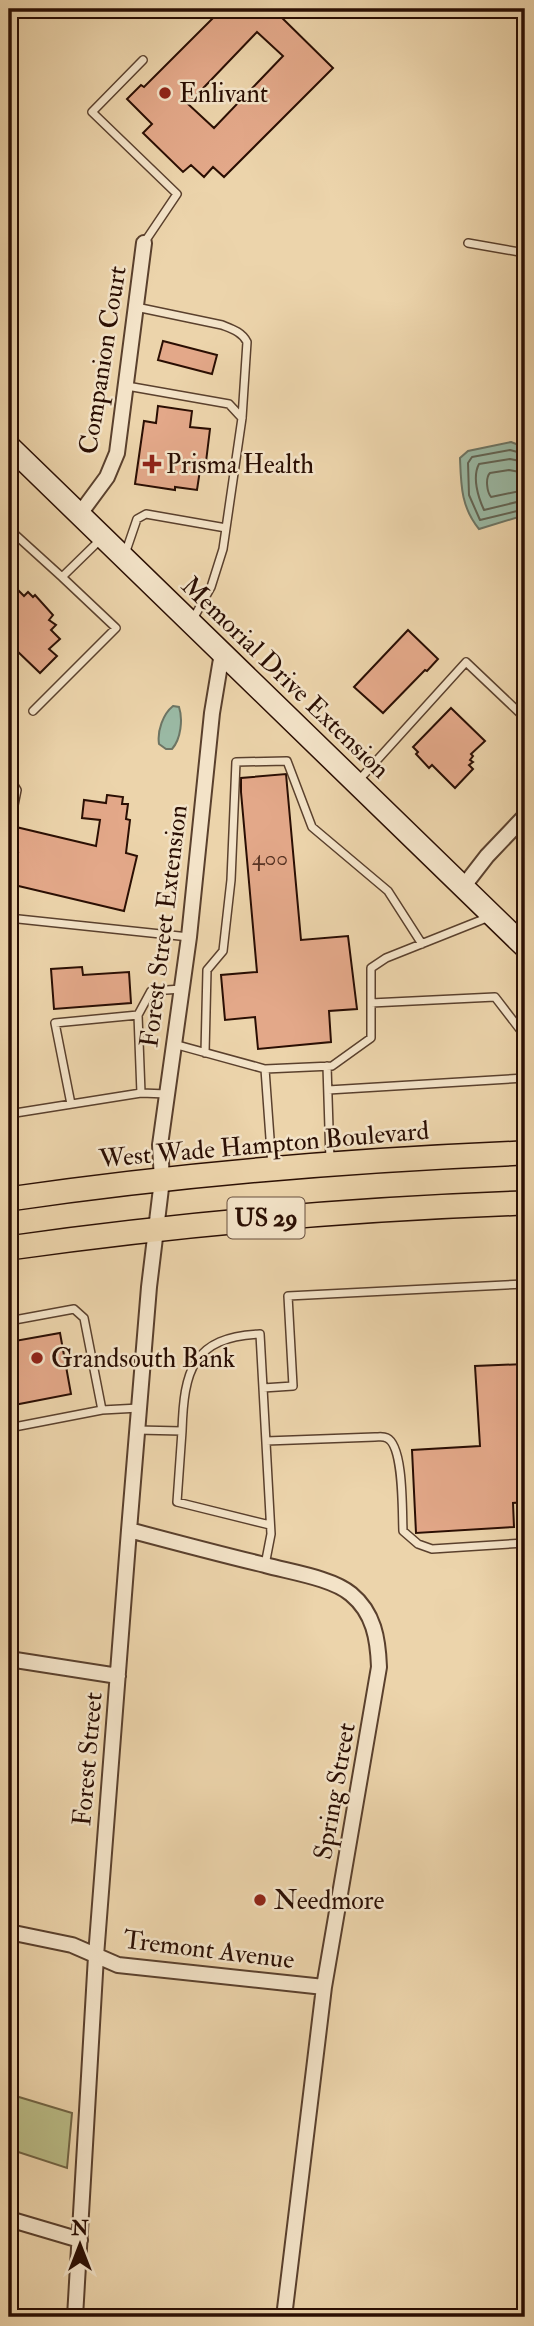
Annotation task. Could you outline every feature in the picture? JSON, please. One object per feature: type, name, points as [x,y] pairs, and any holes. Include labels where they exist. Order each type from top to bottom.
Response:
[{"type":"main road","name":"West Wade Hampton Boulevard","points":[[9,1199],[272,1168],[525,1153]]},
{"type":"main road","name":"US 29","points":[[9,1248],[300,1215],[419,1206],[525,1203]]},
{"type":"street","name":"Companion Court","points":[[79,515],[107,477],[117,453],[144,243]]},
{"type":"street","name":"Memorial Drive Extension","points":[[9,446],[493,916],[523,942]]},
{"type":"street","name":"Forest Street Extension","points":[[159,1205],[162,1180],[160,1145],[189,937],[212,713],[222,653]]},
{"type":"street","points":[[463,887],[487,856],[525,816]]},
{"type":"street","name":"Forest Street","points":[[75,2317],[96,1956],[128,1530],[159,1205]]},
{"type":"street","name":"Spring Street","points":[[128,1530],[265,1565],[351,1593],[374,1624],[379,1648],[376,1696],[324,1987],[284,2317]]},
{"type":"street","points":[[9,1659],[118,1676]]},
{"type":"street","name":"Tremont Avenue","points":[[9,1932],[72,1945],[118,1965],[324,1987]]},
{"type":"street","points":[[9,2219],[79,2240]]},
{"type":"lane","points":[[143,60],[92,112],[177,194],[144,243]]},
{"type":"lane","points":[[468,243],[525,253]]},
{"type":"lane","points":[[136,307],[222,325],[234,330],[247,342],[242,418],[223,549],[211,587],[191,623]]},
{"type":"lane","points":[[127,386],[229,404],[242,418]]},
{"type":"lane","points":[[124,558],[137,519],[146,514],[226,528]]},
{"type":"lane","points":[[9,528],[116,628],[33,711]]},
{"type":"lane","points":[[62,577],[102,538]]},
{"type":"lane","points":[[356,783],[466,662],[525,718]]},
{"type":"lane","points":[[205,1053],[207,970],[223,951],[230,892],[236,762],[286,761],[312,827],[388,891],[422,944]]},
{"type":"lane","points":[[9,777],[17,790],[9,830]]},
{"type":"lane","points":[[174,1044],[265,1069],[332,1066],[371,1038],[371,968],[386,958],[493,916]]},
{"type":"lane","points":[[9,918],[189,937]]},
{"type":"lane","points":[[141,1093],[138,1015],[151,990],[182,989]]},
{"type":"lane","points":[[371,1003],[495,998],[525,1036]]},
{"type":"lane","points":[[71,1104],[55,1023],[138,1015]]},
{"type":"lane","points":[[327,1066],[330,1163]]},
{"type":"lane","points":[[265,1069],[272,1168]]},
{"type":"lane","points":[[328,1090],[525,1078]]},
{"type":"lane","points":[[9,1114],[141,1093],[167,1094]]},
{"type":"lane","points":[[263,1388],[293,1386],[288,1296],[525,1284]]},
{"type":"lane","points":[[9,1321],[75,1309],[84,1318],[102,1410]]},
{"type":"lane","points":[[265,1565],[271,1534],[260,1334],[231,1337],[215,1344],[194,1362],[188,1376],[177,1502],[270,1525]]},
{"type":"lane","points":[[9,1428],[102,1410],[139,1408]]},
{"type":"lane","points":[[137,1430],[182,1431]]},
{"type":"lane","points":[[266,1441],[387,1438],[394,1444],[398,1456],[403,1531],[418,1544],[432,1549],[525,1543]]},
{"type":"green space","points":[[9,2094],[72,2113],[67,2168],[9,2149]]},
{"type":"water","points":[[511,442],[524,447],[525,452],[525,515],[479,529],[465,504],[460,458],[468,451]]},
{"type":"water","points":[[173,706],[179,707],[180,729],[175,745],[172,749],[166,749],[159,744],[159,734],[164,718]]},
{"type":"building","name":"Enlivant","points":[[222,9],[273,9],[333,68],[224,177],[213,167],[204,177],[191,165],[183,172],[143,133],[152,124],[127,99],[141,85],[144,87]],"holes":[[[257,32],[283,56],[214,128],[188,104]]]},
{"type":"building","points":[[163,341],[217,355],[212,374],[158,360]]},
{"type":"building","points":[[158,406],[192,411],[190,427],[210,429],[205,470],[200,470],[197,490],[175,487],[175,490],[135,484],[144,421],[156,423]]},
{"type":"building","points":[[18,590],[24,596],[28,592],[33,597],[35,595],[53,615],[49,620],[56,625],[51,630],[60,639],[49,649],[57,656],[40,673],[15,649],[9,652],[9,599]]},
{"type":"building","points":[[408,630],[438,659],[383,713],[354,687]]},
{"type":"building","points":[[451,708],[485,741],[471,754],[473,756],[470,760],[473,762],[469,765],[473,769],[455,788],[432,765],[429,768],[413,747]]},
{"type":"building","points":[[286,774],[301,940],[348,936],[357,1009],[329,1011],[331,1042],[258,1049],[255,1017],[225,1020],[221,975],[257,972],[241,778]]},
{"type":"building","points":[[107,795],[123,797],[122,804],[128,804],[126,819],[130,820],[126,853],[137,856],[124,911],[10,884],[18,853],[9,852],[9,836],[14,833],[16,827],[96,846],[100,820],[82,818],[84,800],[106,803]]},
{"type":"building","points":[[82,967],[83,975],[129,972],[131,1003],[54,1009],[51,969]]},
{"type":"building","name":"Grandsouth Bank","points":[[60,1333],[71,1394],[14,1405],[9,1374],[9,1342]]},
{"type":"building","points":[[525,1364],[525,1502],[513,1503],[514,1527],[416,1533],[412,1450],[480,1446],[475,1366]]},
{"type":"place","name":"Enlivant","points":[[165,93]]},
{"type":"place","name":"Prisma Health","points":[[152,464]]},
{"type":"place","name":"Grandsouth Bank","points":[[37,1358]]},
{"type":"place","name":"Needmore","points":[[260,1900]]}]
